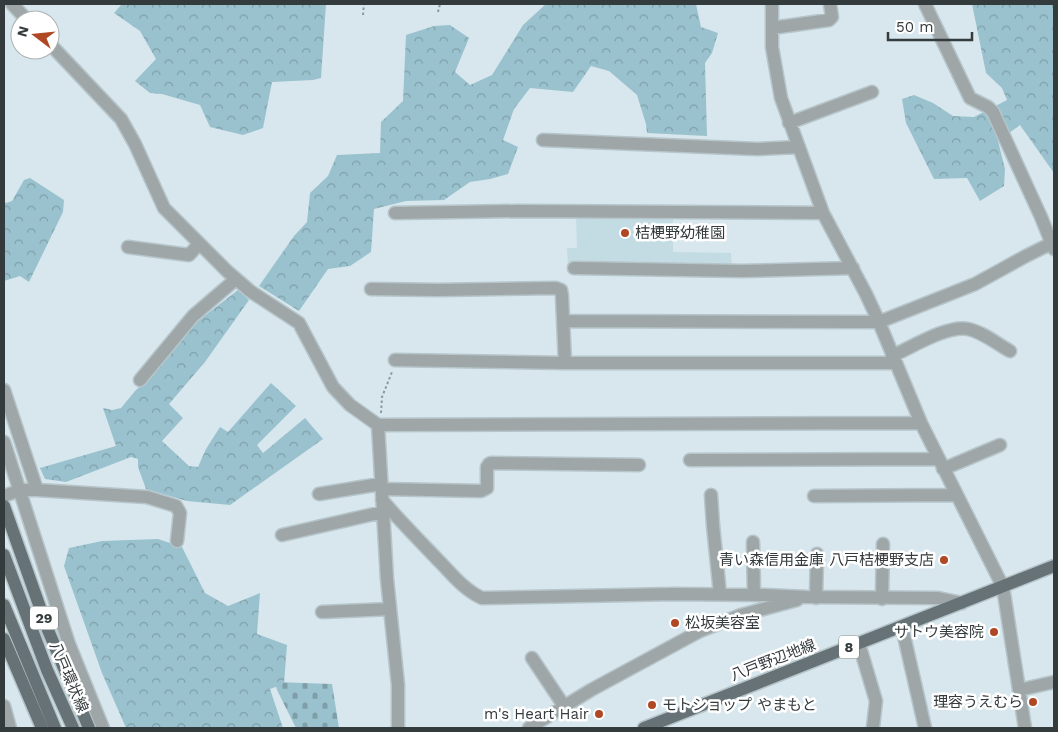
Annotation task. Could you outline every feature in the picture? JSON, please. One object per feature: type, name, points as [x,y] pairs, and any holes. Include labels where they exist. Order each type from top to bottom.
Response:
[{"type":"main road","name":"29","points":[[4,506],[48,630],[89,728]]},
{"type":"main road","name":"八戸環状線","points":[[4,555],[47,670],[73,728]]},
{"type":"main road","name":"八戸野辺地線","points":[[644,728],[1054,566]]},
{"type":"main road","name":"29","points":[[4,605],[55,728]]},
{"type":"main road","points":[[4,639],[42,728]]},
{"type":"street","points":[[772,4],[774,64],[781,98],[823,214],[853,268],[879,322],[893,359],[940,464],[1003,587],[1025,728]]},
{"type":"street","points":[[772,28],[829,20],[832,17],[830,4]]},
{"type":"street","points":[[563,321],[879,322],[975,284],[1026,256],[1053,246],[993,112],[988,107],[970,98],[925,4]]},
{"type":"street","points":[[60,55],[121,119],[135,144],[164,208],[236,279],[250,291],[298,323],[333,387],[350,406],[378,425],[921,423]]},
{"type":"street","points":[[789,123],[872,92]]},
{"type":"street","points":[[543,140],[757,148],[799,147]]},
{"type":"street","points":[[395,213],[526,211],[823,214]]},
{"type":"street","points":[[128,247],[189,255],[199,244]]},
{"type":"street","points":[[574,268],[742,271],[853,268]]},
{"type":"street","points":[[140,380],[193,316],[236,279]]},
{"type":"street","points":[[371,289],[556,288],[561,290],[564,362]]},
{"type":"street","points":[[395,360],[564,362],[893,359],[943,333],[957,328],[970,330],[1010,352]]},
{"type":"street","points":[[4,390],[38,490]]},
{"type":"street","points":[[378,425],[381,496],[398,685],[398,728]]},
{"type":"street","points":[[4,442],[69,644],[103,728]]},
{"type":"street","points":[[690,460],[940,464],[1000,445]]},
{"type":"street","points":[[319,494],[381,496],[481,490],[487,488],[487,467],[491,463],[639,465]]},
{"type":"street","points":[[4,496],[20,490],[38,490],[147,497],[176,506],[180,513],[177,541]]},
{"type":"street","points":[[711,495],[712,525],[720,594]]},
{"type":"street","points":[[814,496],[956,495]]},
{"type":"street","points":[[282,535],[381,496]]},
{"type":"street","points":[[381,496],[403,526],[454,577],[475,595],[482,598],[720,594],[812,598],[938,598],[962,603]]},
{"type":"street","points":[[753,542],[754,595]]},
{"type":"street","points":[[882,544],[882,599]]},
{"type":"street","points":[[812,598],[817,554]]},
{"type":"street","points":[[529,728],[564,706],[700,631],[742,615],[812,598]]},
{"type":"street","points":[[322,612],[390,610]]},
{"type":"street","points":[[902,627],[925,728]]},
{"type":"street","points":[[858,644],[876,701],[873,727]]},
{"type":"street","points":[[532,658],[564,706]]},
{"type":"street","points":[[1019,690],[1054,682]]},
{"type":"street","points":[[4,706],[10,728]]},
{"type":"path","points":[[362,15],[364,4]]},
{"type":"path","points":[[438,12],[440,4]]},
{"type":"path","points":[[378,425],[384,388],[393,370],[395,360]]},
{"type":"shaded area","name":"桔梗野幼稚園","points":[[576,216],[673,217],[673,252],[731,253],[732,268],[568,266],[567,248],[577,248]]},
{"type":"green space","points":[[122,4],[326,4],[321,78],[272,82],[263,128],[243,135],[210,127],[200,105],[162,94],[150,93],[135,81],[156,59],[140,31],[114,13]]},
{"type":"green space","points":[[546,4],[696,4],[701,27],[718,33],[712,53],[705,63],[707,136],[647,133],[637,95],[609,71],[591,66],[573,92],[530,88],[514,109],[503,140],[518,147],[508,174],[470,182],[444,200],[406,201],[374,209],[371,252],[350,266],[328,269],[299,311],[259,286],[294,236],[307,222],[310,193],[328,176],[337,155],[380,153],[381,122],[403,101],[406,35],[434,26],[450,25],[469,38],[455,72],[470,85],[492,75],[523,25]]},
{"type":"green space","points":[[972,4],[1054,4],[1054,173],[1020,125],[998,141],[1005,169],[1004,186],[980,201],[967,178],[934,179],[906,123],[902,99],[914,95],[933,103],[953,116],[974,117],[1007,100],[1002,88],[986,73]]},
{"type":"green space","points":[[30,178],[64,200],[63,212],[29,282],[20,276],[4,281],[4,201],[6,203],[12,201],[24,180]]},
{"type":"green space","points":[[238,290],[249,300],[205,362],[169,404],[183,418],[162,441],[189,466],[198,467],[206,449],[220,427],[228,432],[271,383],[296,406],[257,445],[263,453],[305,418],[323,439],[230,505],[187,501],[146,489],[138,467],[138,459],[131,457],[66,482],[45,479],[40,468],[116,446],[103,408],[112,410],[121,408],[135,391],[156,371],[198,321]]},
{"type":"green space","points":[[158,539],[182,547],[205,593],[228,606],[260,593],[257,634],[287,645],[284,684],[270,689],[283,728],[126,728],[102,673],[64,566],[69,548],[102,541]]},
{"type":"green space","points":[[275,682],[332,684],[339,728],[296,728],[277,690]]},
{"type":"place","name":"桔梗野幼稚園","points":[[625,233]]},
{"type":"place","name":"青い森信用金庫 八戸桔梗野支店","points":[[944,560]]},
{"type":"place","name":"松坂美容室","points":[[675,623]]},
{"type":"place","name":"サトウ美容院","points":[[994,632]]},
{"type":"place","name":"理容うえむら","points":[[1033,702]]},
{"type":"place","name":"モトショップ やまもと","points":[[652,705]]},
{"type":"place","name":"m's Heart Hair","points":[[599,714]]}]
